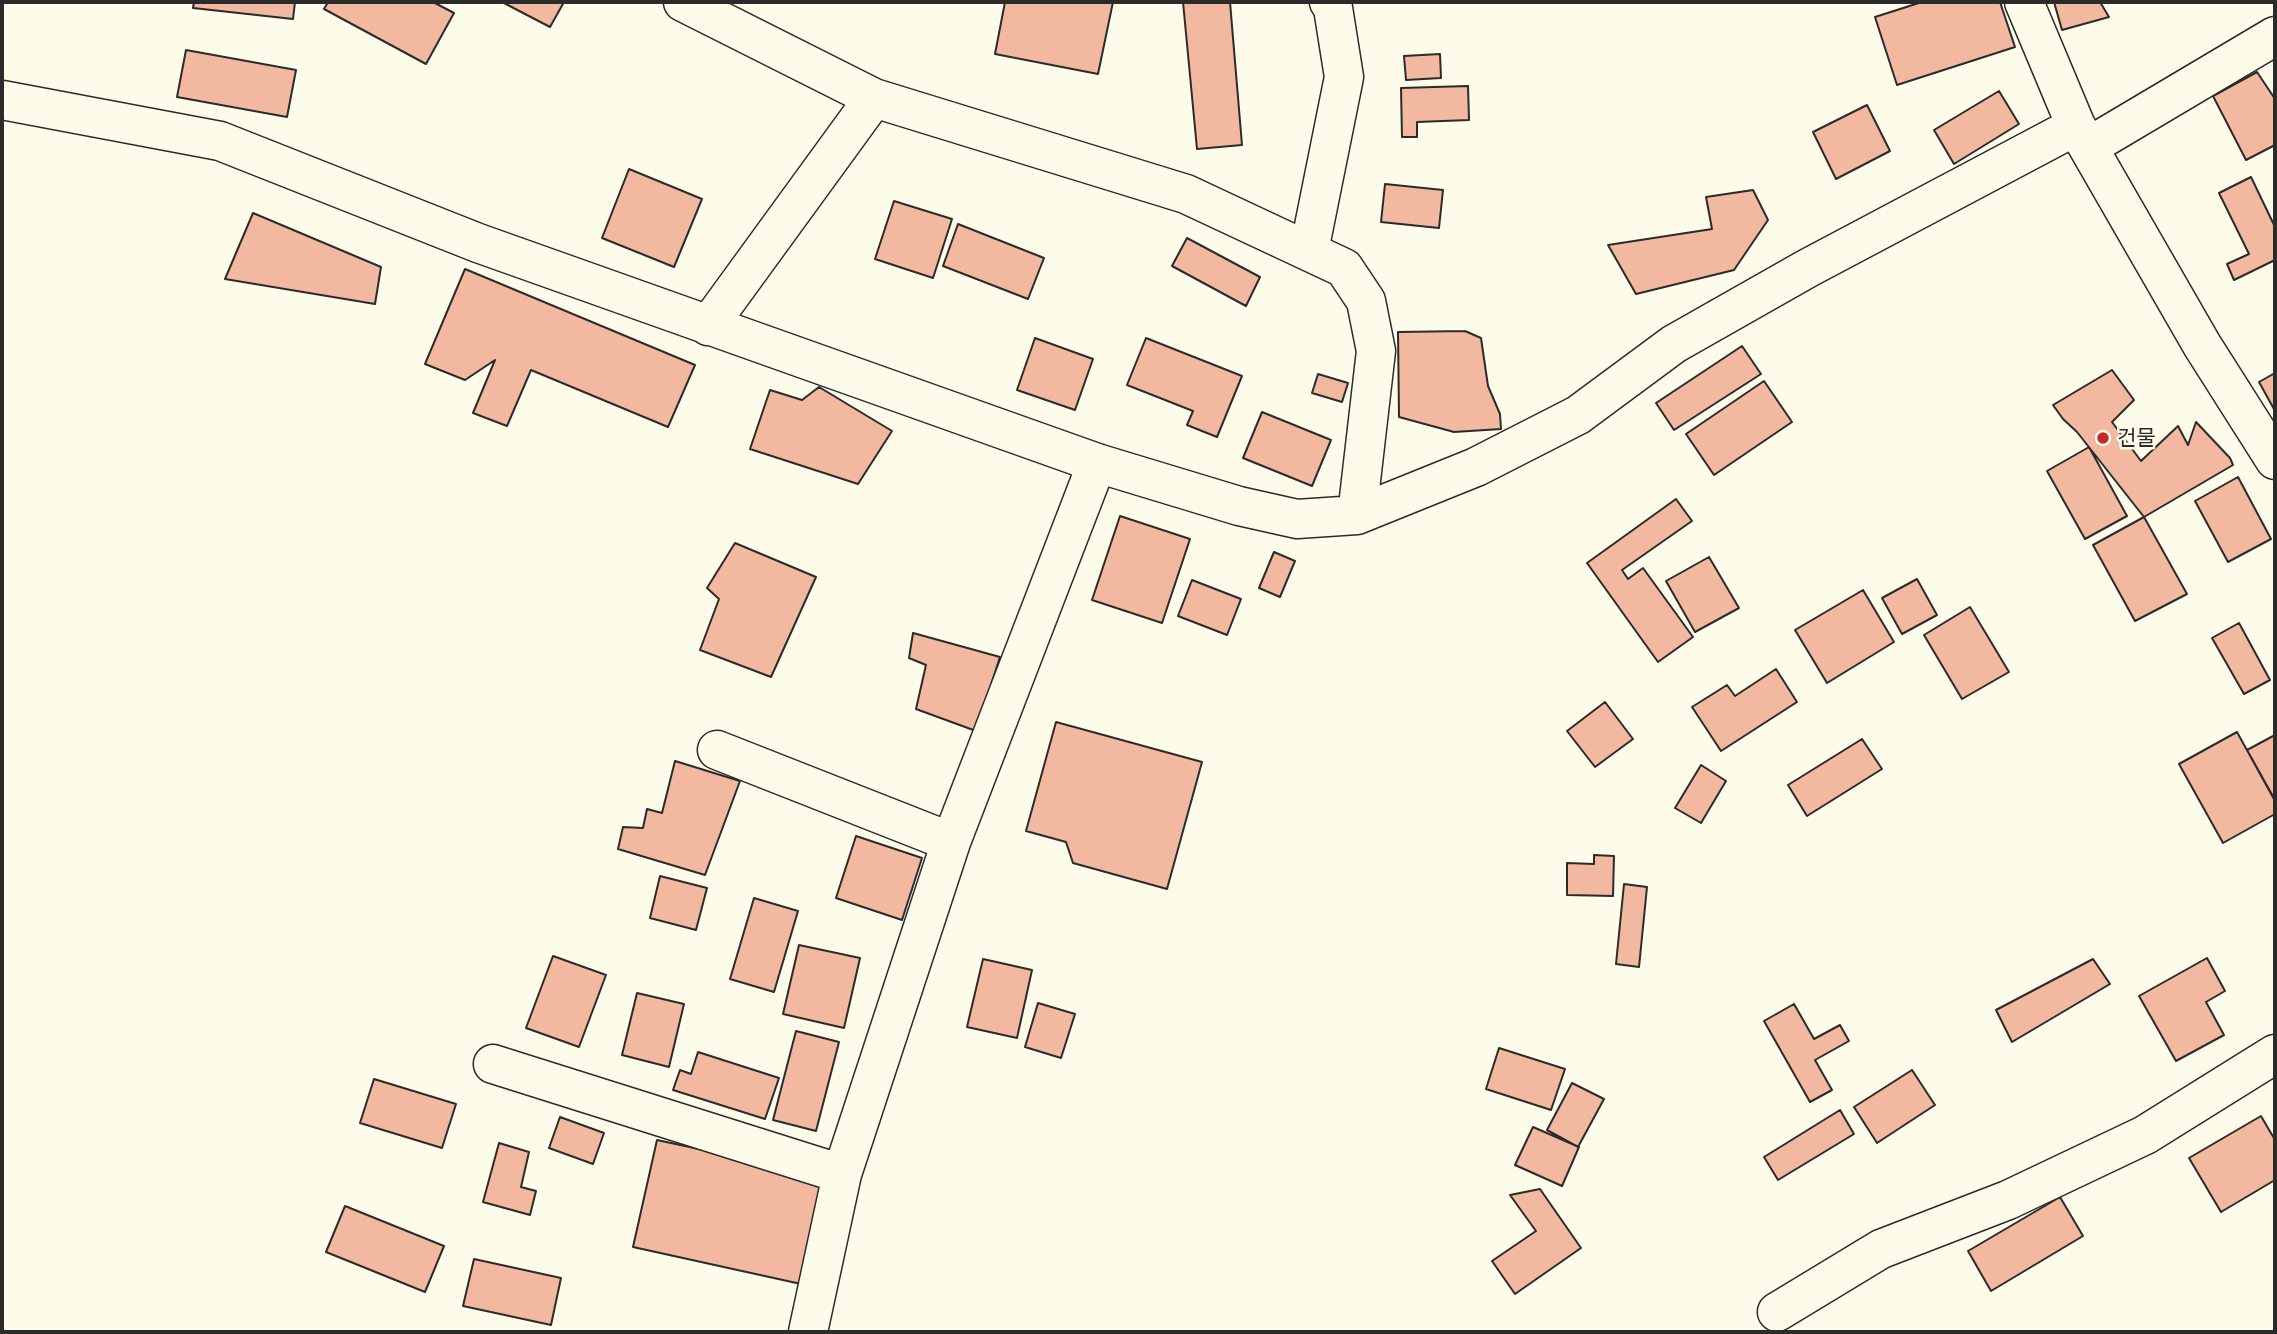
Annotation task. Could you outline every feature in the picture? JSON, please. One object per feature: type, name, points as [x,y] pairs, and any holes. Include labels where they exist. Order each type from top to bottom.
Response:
[{"type":"street","points":[[683,2],[874,98],[1186,194],[1344,268],[1366,301],[1376,351],[1357,515]]},
{"type":"street","points":[[1309,251],[1344,76],[1333,8],[1329,2]]},
{"type":"street","points":[[2024,2],[2082,137],[2202,345],[2275,460]]},
{"type":"street","points":[[2,100],[220,141],[478,243],[1097,463],[1239,506],[1297,519],[1357,515],[1476,467],[1577,415],[1674,344],[1808,268],[2082,137],[2275,36]]},
{"type":"street","points":[[708,326],[874,98]]},
{"type":"street","points":[[808,1332],[842,1174],[951,842],[1097,463]]},
{"type":"street","points":[[717,750],[951,842]]},
{"type":"street","points":[[1777,1312],[1881,1249],[2008,1200],[2145,1135],[2275,1055]]},
{"type":"street","points":[[493,1064],[842,1174]]},
{"type":"building","points":[[194,2],[295,2],[293,19],[193,8]]},
{"type":"building","points":[[328,2],[433,2],[454,13],[426,64],[324,9]]},
{"type":"building","points":[[502,2],[564,2],[550,27]]},
{"type":"building","points":[[1005,2],[1113,2],[1098,74],[995,54]]},
{"type":"building","points":[[1183,2],[1230,2],[1242,145],[1197,149]]},
{"type":"building","points":[[1922,2],[2000,2],[2015,47],[1897,85],[1875,17]]},
{"type":"building","points":[[2054,2],[2100,2],[2109,17],[2062,30]]},
{"type":"building","points":[[186,50],[296,70],[287,117],[177,97]]},
{"type":"building","points":[[1440,54],[1441,78],[1406,80],[1404,56]]},
{"type":"building","points":[[2257,72],[2275,99],[2275,145],[2246,160],[2213,96]]},
{"type":"building","points":[[1468,86],[1469,120],[1417,122],[1417,137],[1402,137],[1401,88]]},
{"type":"building","points":[[1999,91],[2019,124],[1954,164],[1934,130]]},
{"type":"building","points":[[1867,105],[1890,151],[1836,179],[1813,132]]},
{"type":"building","points":[[629,169],[702,199],[674,267],[602,238]]},
{"type":"building","points":[[2251,177],[2275,227],[2275,260],[2234,280],[2227,264],[2249,254],[2219,193]]},
{"type":"building","points":[[1385,184],[1443,190],[1439,228],[1381,222]]},
{"type":"building","points":[[1753,190],[1768,220],[1734,270],[1636,294],[1608,245],[1712,229],[1706,197]]},
{"type":"building","points":[[894,201],[952,219],[933,278],[875,259]]},
{"type":"building","points":[[253,213],[381,267],[375,304],[225,279]]},
{"type":"building","points":[[958,224],[1044,258],[1028,299],[943,266]]},
{"type":"building","points":[[1187,238],[1260,277],[1246,306],[1172,266]]},
{"type":"building","points":[[465,269],[695,365],[668,427],[531,370],[507,426],[473,413],[495,360],[465,380],[425,364]]},
{"type":"building","points":[[1465,331],[1481,338],[1488,386],[1500,414],[1501,429],[1454,432],[1399,417],[1398,332]]},
{"type":"building","points":[[1035,338],[1093,359],[1075,410],[1017,390]]},
{"type":"building","points":[[1146,338],[1242,376],[1217,437],[1187,425],[1193,411],[1127,385]]},
{"type":"building","points":[[1742,346],[1761,374],[1674,430],[1656,403]]},
{"type":"building","name":"건물","points":[[2112,370],[2134,400],[2112,422],[2141,461],[2178,426],[2188,445],[2196,422],[2230,458],[2233,465],[2144,517],[2053,405]]},
{"type":"building","points":[[2275,373],[2275,411],[2259,382]]},
{"type":"building","points":[[1318,374],[1348,383],[1342,402],[1312,393]]},
{"type":"building","points":[[1764,381],[1792,422],[1714,475],[1686,434]]},
{"type":"building","points":[[819,387],[892,431],[858,484],[750,449],[770,390],[802,400]]},
{"type":"building","points":[[1262,412],[1331,440],[1312,486],[1243,458]]},
{"type":"building","points":[[2089,447],[2127,516],[2085,539],[2047,471]]},
{"type":"building","points":[[2238,477],[2271,539],[2228,562],[2195,501]]},
{"type":"building","points":[[1676,499],[1692,521],[1622,570],[1628,579],[1643,568],[1693,637],[1658,662],[1587,563]]},
{"type":"building","points":[[1120,516],[1190,539],[1162,623],[1092,600]]},
{"type":"building","points":[[2144,517],[2187,594],[2135,621],[2093,545]]},
{"type":"building","points":[[735,543],[816,577],[771,677],[700,650],[719,599],[707,588]]},
{"type":"building","points":[[1274,552],[1295,561],[1280,597],[1259,588]]},
{"type":"building","points":[[1709,557],[1739,608],[1695,632],[1666,581]]},
{"type":"building","points":[[1917,579],[1937,615],[1902,634],[1882,598]]},
{"type":"building","points":[[1192,580],[1241,599],[1227,635],[1178,616]]},
{"type":"building","points":[[1863,590],[1894,642],[1827,683],[1795,630]]},
{"type":"building","points":[[1970,607],[2009,672],[1962,699],[1924,635]]},
{"type":"building","points":[[2239,623],[2270,680],[2244,694],[2212,638]]},
{"type":"building","points":[[913,633],[1000,657],[976,731],[916,709],[926,665],[909,658]]},
{"type":"building","points":[[1776,669],[1797,702],[1721,751],[1692,707],[1727,685],[1735,696]]},
{"type":"building","points":[[1605,702],[1633,739],[1595,767],[1567,731]]},
{"type":"building","points":[[1056,722],[1202,762],[1167,889],[1073,863],[1066,842],[1026,831]]},
{"type":"building","points":[[2237,732],[2275,801],[2275,814],[2223,843],[2179,764]]},
{"type":"building","points":[[2275,735],[2275,800],[2247,750]]},
{"type":"building","points":[[1862,739],[1882,769],[1807,816],[1788,785]]},
{"type":"building","points":[[675,761],[740,781],[705,875],[618,849],[623,827],[643,828],[647,809],[662,813]]},
{"type":"building","points":[[1701,765],[1726,781],[1701,823],[1675,808]]},
{"type":"building","points":[[856,836],[922,858],[902,920],[836,898]]},
{"type":"building","points":[[1594,855],[1614,856],[1613,896],[1567,895],[1567,863],[1594,864]]},
{"type":"building","points":[[660,876],[707,888],[696,930],[650,918]]},
{"type":"building","points":[[1624,884],[1647,887],[1639,967],[1616,964]]},
{"type":"building","points":[[754,898],[798,911],[774,992],[730,979]]},
{"type":"building","points":[[799,945],[860,958],[844,1028],[783,1014]]},
{"type":"building","points":[[553,956],[606,975],[579,1047],[526,1028]]},
{"type":"building","points":[[2207,958],[2225,991],[2206,1002],[2224,1035],[2176,1061],[2139,996]]},
{"type":"building","points":[[983,959],[1032,970],[1017,1038],[967,1027]]},
{"type":"building","points":[[2093,959],[2110,984],[2012,1042],[1996,1010]]},
{"type":"building","points":[[637,993],[684,1004],[669,1067],[622,1055]]},
{"type":"building","points":[[1038,1003],[1075,1014],[1061,1058],[1025,1047]]},
{"type":"building","points":[[1794,1004],[1814,1039],[1840,1025],[1849,1041],[1815,1060],[1832,1090],[1810,1102],[1764,1021]]},
{"type":"building","points":[[796,1031],[839,1042],[816,1131],[773,1120]]},
{"type":"building","points":[[1499,1048],[1565,1069],[1551,1110],[1486,1089]]},
{"type":"building","points":[[698,1052],[779,1078],[765,1119],[673,1090],[680,1070],[691,1074]]},
{"type":"building","points":[[1912,1070],[1935,1105],[1877,1143],[1854,1107]]},
{"type":"building","points":[[374,1079],[456,1104],[442,1148],[360,1123]]},
{"type":"building","points":[[1572,1083],[1604,1099],[1578,1147],[1547,1130]]},
{"type":"building","points":[[1840,1110],[1854,1134],[1778,1180],[1764,1157]]},
{"type":"building","points":[[2261,1116],[2275,1140],[2275,1180],[2221,1212],[2189,1158]]},
{"type":"building","points":[[560,1117],[604,1133],[593,1164],[549,1148]]},
{"type":"building","points":[[1533,1127],[1579,1147],[1562,1186],[1515,1165]]},
{"type":"building","points":[[657,1140],[825,1176],[801,1284],[633,1247]]},
{"type":"building","points":[[499,1143],[529,1152],[521,1187],[536,1191],[530,1215],[483,1202]]},
{"type":"building","points":[[1540,1189],[1581,1248],[1515,1294],[1492,1261],[1536,1231],[1510,1195]]},
{"type":"building","points":[[2060,1197],[2083,1236],[1991,1291],[1968,1251]]},
{"type":"building","points":[[345,1206],[444,1246],[425,1292],[326,1252]]},
{"type":"building","points":[[474,1259],[561,1278],[551,1325],[463,1306]]},
{"type":"place","name":"건물","points":[[2103,438]]}]
